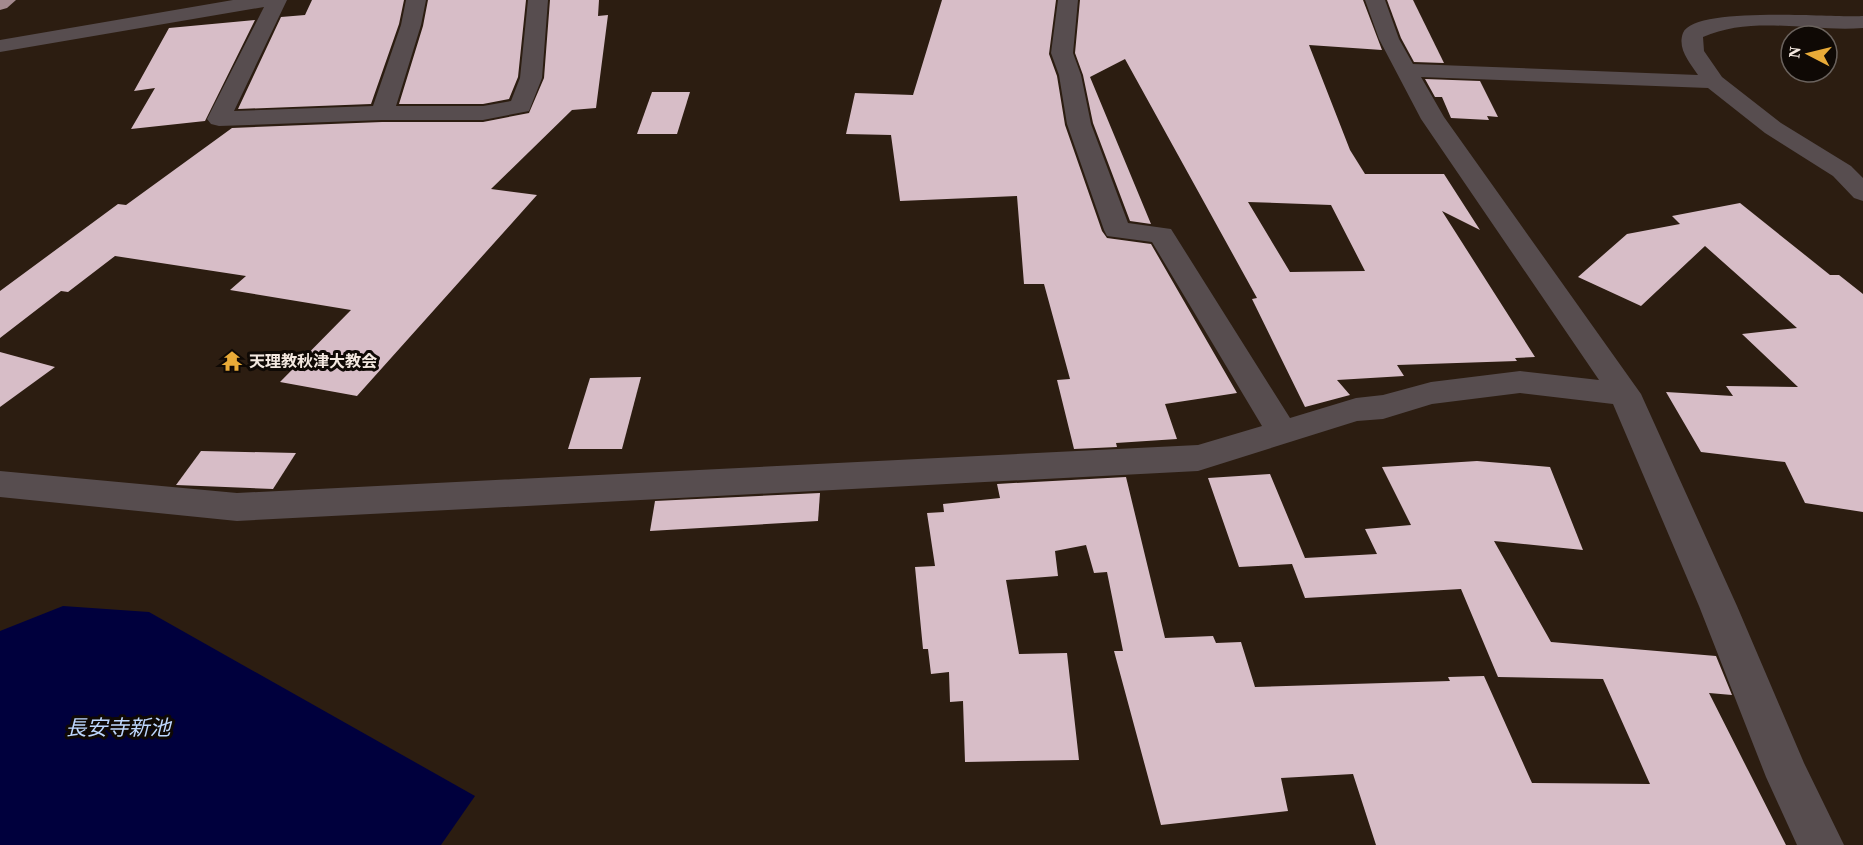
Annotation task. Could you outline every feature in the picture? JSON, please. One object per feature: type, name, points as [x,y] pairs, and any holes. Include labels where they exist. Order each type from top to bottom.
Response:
[{"type":"highway","points":[[0,4],[6,0]]},
{"type":"street","points":[[0,46],[268,0]]},
{"type":"street","points":[[277,0],[219,119],[382,113],[483,113],[521,106],[531,78],[538,0]]},
{"type":"street","points":[[382,113],[411,25],[416,0]]},
{"type":"street","points":[[1068,0],[1062,53],[1070,75],[1079,124],[1117,230],[1161,235],[1282,432]]},
{"type":"street","points":[[1375,0],[1389,39],[1433,118],[1625,394],[1718,606],[1788,777],[1821,845]]},
{"type":"street","points":[[1863,22],[1736,21],[1705,26],[1692,34],[1693,51],[1714,82],[1773,128],[1842,171],[1863,193]]},
{"type":"street","points":[[1407,70],[1714,82]]},
{"type":"street","points":[[0,484],[237,507],[1198,458],[1356,410],[1383,407],[1431,393],[1520,382],[1625,394]]},
{"type":"water","name":"長安寺新池","points":[[63,606],[149,612],[475,796],[441,845],[0,845],[0,631]]},
{"type":"building","points":[[312,0],[404,0],[399,24],[371,104],[238,109],[281,17],[305,15]]},
{"type":"building","points":[[428,0],[526,0],[518,77],[509,99],[483,104],[399,104],[423,26]]},
{"type":"building","points":[[550,0],[599,0],[598,16],[608,15],[596,108],[572,110],[491,189],[537,195],[357,396],[280,382],[351,310],[230,290],[246,276],[115,256],[68,292],[61,291],[0,338],[0,291],[118,204],[126,205],[232,128],[382,122],[483,122],[529,113],[544,78]]},
{"type":"building","points":[[942,0],[1056,0],[1049,54],[1057,76],[1065,125],[1102,231],[1107,238],[1151,244],[1237,393],[1165,404],[1177,439],[1116,443],[1117,447],[1074,449],[1057,380],[1070,379],[1044,284],[1024,284],[1017,196],[900,201],[891,135],[846,134],[855,93],[913,95]]},
{"type":"building","points":[[1080,0],[1363,0],[1382,50],[1309,45],[1350,150],[1365,174],[1444,174],[1480,230],[1442,211],[1535,357],[1515,358],[1517,361],[1397,365],[1404,376],[1337,380],[1350,395],[1305,407],[1252,299],[1257,298],[1125,59],[1090,77],[1151,224],[1130,221],[1093,123],[1083,75],[1075,53]],"holes":[[[1248,202],[1331,205],[1365,271],[1290,272]]]},
{"type":"building","points":[[1387,0],[1413,0],[1444,63],[1414,62],[1401,38]]},
{"type":"building","points":[[255,20],[205,121],[131,129],[155,88],[134,91],[169,28]]},
{"type":"building","points":[[1425,79],[1480,81],[1498,117],[1487,116],[1489,120],[1451,118],[1442,97],[1435,97]]},
{"type":"building","points":[[652,92],[690,92],[677,134],[637,134]]},
{"type":"building","points":[[1740,203],[1830,275],[1839,275],[1863,294],[1863,512],[1805,503],[1785,462],[1701,452],[1666,392],[1733,396],[1726,386],[1798,387],[1742,334],[1797,328],[1705,246],[1641,306],[1578,277],[1627,234],[1680,224],[1672,216]]},
{"type":"building","points":[[0,352],[55,367],[0,407]]},
{"type":"building","points":[[641,377],[622,449],[568,449],[590,378]]},
{"type":"building","points":[[201,451],[296,453],[273,489],[176,485]]},
{"type":"building","points":[[1477,461],[1550,467],[1583,550],[1494,541],[1551,642],[1716,656],[1732,695],[1709,693],[1786,845],[1376,845],[1353,774],[1281,778],[1288,811],[1161,825],[1114,651],[1123,651],[1107,572],[1094,573],[1086,545],[1055,551],[1058,576],[1006,580],[1019,654],[1067,653],[1079,760],[965,762],[963,701],[950,702],[949,672],[931,674],[928,649],[923,649],[915,567],[935,566],[927,513],[944,512],[943,504],[1000,498],[997,484],[1126,477],[1165,638],[1213,636],[1216,643],[1241,642],[1255,687],[1450,681],[1448,677],[1484,676],[1532,783],[1650,784],[1603,679],[1498,677],[1461,589],[1305,598],[1292,564],[1239,567],[1208,478],[1270,474],[1305,558],[1377,554],[1365,529],[1411,525],[1382,467]]},
{"type":"building","points":[[820,493],[818,521],[650,531],[655,501]]},
{"type":"place","name":"天理教秋津大教会","points":[[232,361]]}]
